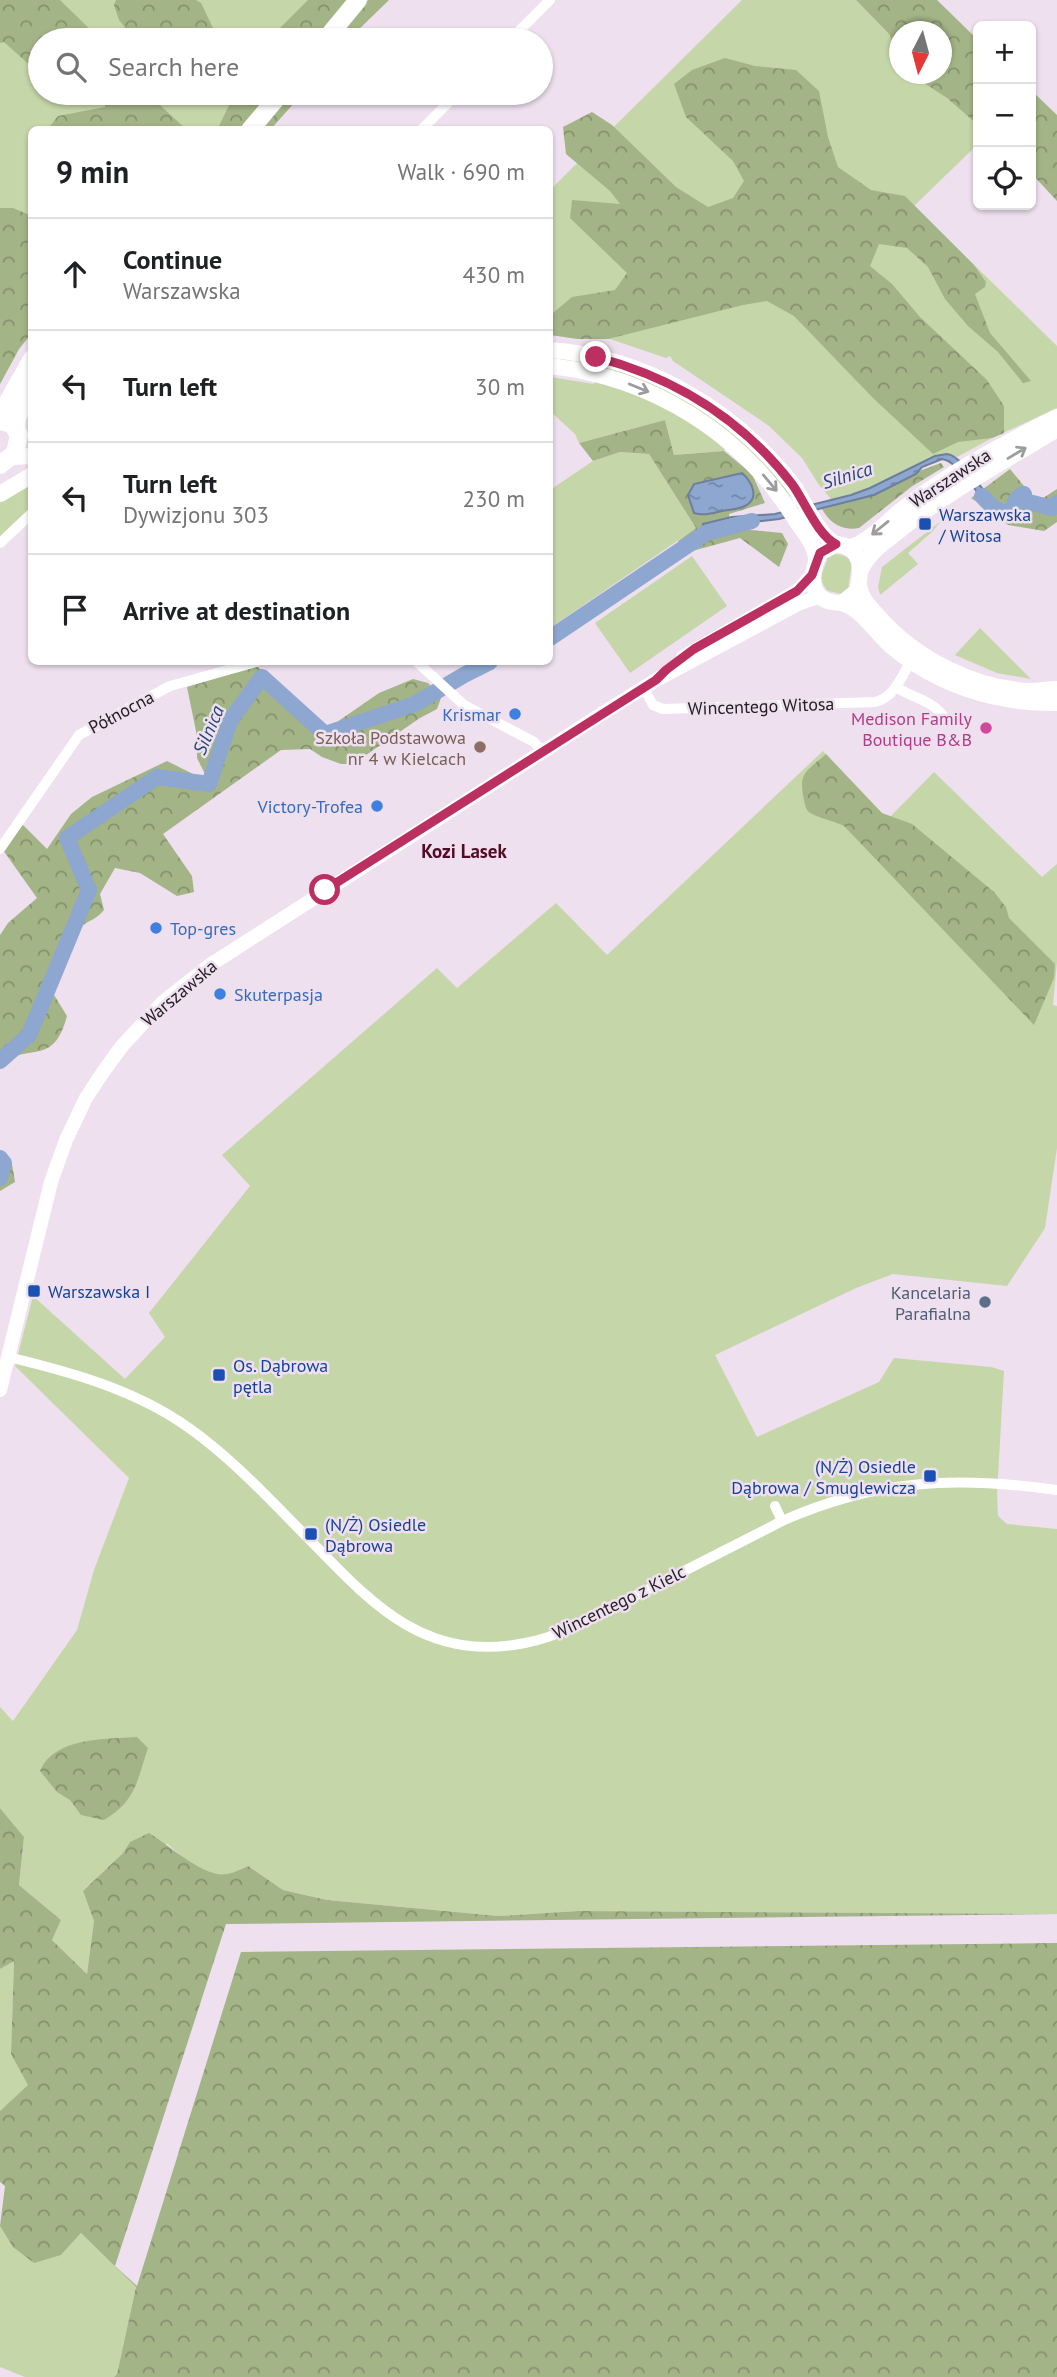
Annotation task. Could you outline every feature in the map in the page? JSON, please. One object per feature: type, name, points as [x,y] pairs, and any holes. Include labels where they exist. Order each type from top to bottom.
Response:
[{"type":"main road","points":[[335,28],[358,0]]},
{"type":"main road","points":[[253,126],[271,105]]},
{"type":"main road","points":[[553,350],[596,357],[657,377],[700,400],[741,429],[803,501],[827,538],[858,556],[862,568],[859,585],[855,594],[842,603]]},
{"type":"main road","points":[[553,367],[619,380],[653,393],[692,415],[740,451],[771,484],[815,552],[813,584],[821,596],[853,608],[911,661],[942,679],[991,698],[1057,703]]},
{"type":"main road","points":[[6,461],[17,449],[13,428],[28,374]]},
{"type":"main road","points":[[13,428],[28,393]]},
{"type":"main road","name":"Warszawska","points":[[842,546],[861,543],[911,503],[981,466],[1057,416]]},
{"type":"main road","name":"Warszawska","points":[[981,466],[1057,429]]},
{"type":"main road","points":[[6,461],[28,457]]},
{"type":"main road","points":[[0,494],[28,477]]},
{"type":"main road","name":"Warszawska","points":[[862,568],[873,551],[920,514],[954,482]]},
{"type":"main road","points":[[814,568],[823,550],[842,546]]},
{"type":"main road","points":[[859,585],[860,594],[882,621],[913,648],[934,661],[989,684],[1030,691],[1057,689]]},
{"type":"street","points":[[522,28],[550,0]]},
{"type":"street","points":[[425,126],[446,105]]},
{"type":"street","points":[[0,543],[28,517]]},
{"type":"street","name":"Warszawska","points":[[650,684],[694,649],[797,591],[814,568]]},
{"type":"street","name":"Warszawska","points":[[0,1390],[51,1182],[66,1140],[86,1098],[103,1072],[131,1036],[163,1002],[210,965],[650,684],[798,604],[821,596]]},
{"type":"street","points":[[911,661],[896,687],[929,702],[942,714]]},
{"type":"street","name":"Północna","points":[[0,849],[79,735],[170,686],[245,665]]},
{"type":"street","points":[[420,665],[451,694],[480,714],[534,742],[543,752]]},
{"type":"street","name":"Wincentego Witosa","points":[[650,684],[655,707],[673,709],[876,702],[888,696],[896,687]]},
{"type":"street","name":"Wincentego z Kielc","points":[[8,1357],[91,1380],[156,1408],[187,1426],[229,1460],[377,1607],[418,1632],[454,1643],[488,1647],[516,1645],[561,1633],[782,1521],[816,1507],[864,1493],[919,1483],[967,1480],[1057,1490]]},
{"type":"street","points":[[775,1506],[782,1521]]},
{"type":"green space","points":[[0,0],[349,0],[325,28],[28,28],[28,105],[260,105],[242,126],[28,126],[28,338],[0,384]]},
{"type":"green space","points":[[0,0],[60,0],[89,28],[28,28],[28,64],[4,42],[0,43]]},
{"type":"green space","points":[[116,0],[196,0],[201,3],[213,28],[125,28],[119,20],[114,5]]},
{"type":"green space","points":[[308,0],[349,0],[325,28],[280,28]]},
{"type":"green space","points":[[368,0],[389,0],[360,28],[345,28]]},
{"type":"green space","points":[[742,0],[856,0],[889,34],[889,84],[927,84],[973,121],[973,149],[914,206],[1057,346],[1057,408],[957,457],[947,454],[870,488],[832,500],[802,458],[769,426],[673,361],[670,356],[666,358],[610,339],[553,335],[553,187]]},
{"type":"green space","points":[[856,0],[937,0],[973,35],[973,121],[925,84],[952,84],[952,21],[889,21],[889,34]]},
{"type":"green space","points":[[725,58],[755,66],[796,70],[819,91],[828,137],[838,167],[871,190],[905,196],[974,265],[986,282],[985,287],[975,294],[990,333],[1031,381],[1023,383],[998,352],[968,326],[945,299],[928,267],[907,248],[879,244],[870,266],[892,284],[920,317],[987,380],[1004,406],[1004,433],[992,438],[958,442],[933,454],[873,398],[794,316],[767,301],[608,339],[553,335],[553,313],[572,297],[615,290],[627,273],[570,218],[572,200],[620,204],[610,191],[566,154],[563,127],[592,112],[612,125],[676,187],[708,207],[733,198],[744,181],[733,161],[686,117],[674,84],[692,70]]},
{"type":"green space","points":[[1036,95],[1057,115],[1057,201],[1036,178]]},
{"type":"green space","points":[[160,105],[183,126],[50,126],[58,116],[105,107]]},
{"type":"green space","points":[[229,105],[260,105],[242,126],[219,126]]},
{"type":"green space","points":[[281,105],[292,105],[274,126],[263,126]]},
{"type":"green space","points":[[0,208],[13,208],[28,214],[28,338],[0,384]]},
{"type":"green space","points":[[553,355],[594,362],[668,388],[742,438],[794,496],[787,498],[708,419],[553,362]]},
{"type":"green space","points":[[553,377],[594,384],[596,379],[654,399],[726,445],[724,451],[674,455],[665,420],[579,443],[575,434],[553,414]]},
{"type":"green space","points":[[665,420],[674,455],[724,451],[752,474],[765,503],[729,514],[731,528],[782,533],[788,544],[779,567],[740,538],[685,553],[678,541],[696,528],[649,454],[620,452],[593,461],[579,443]]},
{"type":"green space","points":[[620,452],[649,454],[696,528],[553,626],[553,488],[593,461]]},
{"type":"green space","points":[[941,463],[944,467],[911,487],[859,528],[837,525],[822,509],[874,495],[919,471]]},
{"type":"green space","points":[[1010,469],[1037,502],[1057,489],[1057,522],[1044,531],[1008,525],[971,498]]},
{"type":"green space","points":[[28,481],[28,512],[0,540],[0,498]]},
{"type":"green space","points":[[941,521],[908,553],[918,564],[880,595],[878,587],[882,567]]},
{"type":"green space","points":[[826,555],[847,557],[850,561],[849,591],[842,594],[828,591],[823,583]]},
{"type":"green space","points":[[692,556],[727,606],[630,673],[595,623]]},
{"type":"green space","points":[[980,628],[1031,679],[997,673],[955,655]]},
{"type":"green space","points":[[257,666],[325,726],[337,722],[379,693],[413,679],[428,683],[441,698],[437,709],[353,764],[341,764],[310,749],[281,750],[163,834],[192,876],[194,892],[177,896],[140,873],[115,868],[100,894],[104,910],[76,933],[51,990],[67,1016],[61,1032],[48,1048],[11,1058],[0,1065],[0,935],[8,923],[37,898],[3,850],[21,823],[47,849],[71,814],[92,797],[167,761],[201,778],[205,774],[197,758],[197,736],[187,687]]},
{"type":"green space","points":[[823,751],[886,821],[934,772],[1042,877],[1057,864],[1057,962],[1053,1005],[1057,1006],[1057,1148],[1045,1228],[1007,1286],[893,1274],[856,1288],[715,1355],[757,1437],[879,1382],[894,1358],[991,1367],[1004,1371],[998,1516],[1007,1524],[1057,1529],[1057,1914],[578,1911],[498,1916],[327,1900],[283,1890],[248,1866],[227,1875],[220,1875],[195,1865],[168,1844],[130,1842],[123,1853],[83,1891],[94,1921],[87,1974],[52,1940],[61,1920],[19,1885],[24,1837],[0,1808],[0,1707],[13,1721],[77,1630],[94,1570],[129,1478],[15,1366],[33,1296],[125,1379],[165,1337],[149,1313],[250,1186],[222,1155],[437,968],[457,988],[556,903],[607,955]]},
{"type":"green space","points":[[826,754],[882,813],[912,824],[994,892],[1006,907],[1009,918],[1055,964],[1054,978],[1034,1025],[844,826],[807,810],[802,791],[803,778]]},
{"type":"green space","points":[[0,1150],[12,1164],[15,1182],[0,1191]]},
{"type":"green space","points":[[137,1737],[148,1748],[138,1780],[129,1798],[104,1820],[81,1815],[70,1800],[57,1792],[40,1771],[47,1760],[69,1746],[96,1740]]},
{"type":"green space","points":[[0,1808],[24,1837],[19,1885],[61,1920],[52,1940],[87,1974],[94,1921],[83,1891],[123,1853],[130,1842],[149,1833],[187,1860],[208,1871],[227,1874],[248,1866],[283,1890],[327,1900],[498,1916],[578,1911],[1057,1914],[226,1924],[115,2266],[137,2286],[241,1952],[1057,1943],[1057,2377],[114,2377],[117,2374],[136,2287],[81,2233],[61,2255],[34,2263],[13,2247],[0,2226],[5,2186],[0,2182],[0,2111],[28,2085],[11,2054],[14,1961],[0,1969]]},
{"type":"green space","points":[[14,1960],[11,2054],[29,2085],[0,2111],[0,1969]]},
{"type":"green space","points":[[0,2226],[13,2247],[61,2255],[81,2233],[136,2287],[117,2374],[114,2377],[25,2377],[0,2367]]},
{"type":"water","points":[[947,454],[959,461],[973,476],[997,507],[993,511],[962,473],[942,459],[922,467],[916,474],[874,495],[779,519],[705,530],[703,524],[732,517],[775,514],[851,495],[935,456]]},
{"type":"water","points":[[742,473],[753,490],[750,503],[734,509],[694,513],[688,495],[694,484]]},
{"type":"waterway","name":"Silnica","points":[[982,496],[995,508],[1007,513],[1012,513],[1015,502],[1024,494],[1025,501],[1052,508],[1057,503]]},
{"type":"waterway","name":"Silnica","points":[[553,636],[706,533],[752,521]]},
{"type":"waterway","name":"Silnica","points":[[0,1061],[29,1035],[89,890],[67,838],[157,777],[209,784],[230,721],[262,677],[325,734],[415,704],[484,665]]},
{"type":"waterway","name":"Silnica","points":[[0,1158],[4,1163],[0,1178]]},
{"type":"place","name":"Warszawska / Witosa","points":[[925,524]]},
{"type":"place","name":"Krismar","points":[[515,714]]},
{"type":"place","name":"Medison Family Boutique B&B","points":[[986,728]]},
{"type":"place","name":"Szkoła Podstawowa nr 4 w Kielcach","points":[[480,747]]},
{"type":"place","name":"Victory-Trofea","points":[[377,806]]},
{"type":"place","name":"Top-gres","points":[[156,928]]},
{"type":"place","name":"Skuterpasja","points":[[220,994]]},
{"type":"place","name":"Warszawska I","points":[[34,1291]]},
{"type":"place","name":"Kancelaria Parafialna","points":[[985,1302]]},
{"type":"place","name":"Os. Dąbrowa pętla","points":[[219,1375]]},
{"type":"place","name":"(N/Ż) Osiedle Dąbrowa / Smuglewicza","points":[[930,1476]]},
{"type":"place","name":"(N/Ż) Osiedle Dąbrowa","points":[[311,1534]]},
{"type":"district","name":"Kozi Lasek","points":[[464,851]]},
{"type":"route","points":[[325,890],[656,680],[694,649],[797,591],[812,575],[820,553],[836,544],[827,538],[774,463],[741,429],[700,400],[657,377],[596,357]]}]
